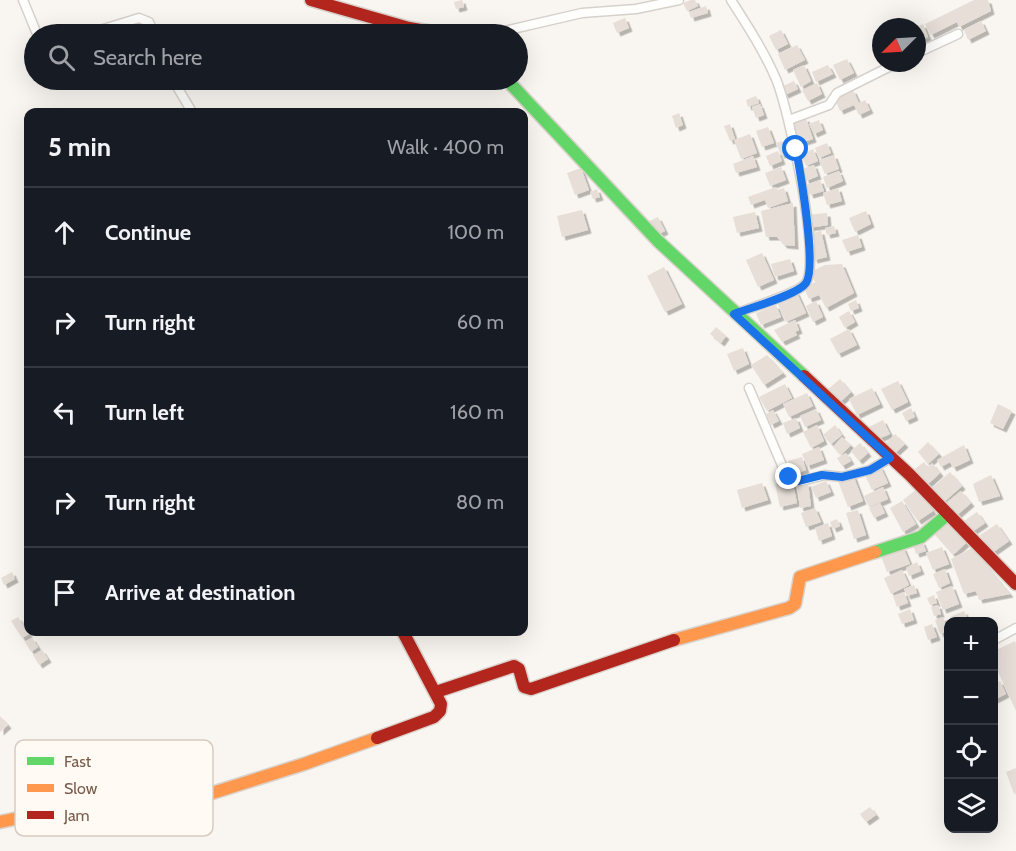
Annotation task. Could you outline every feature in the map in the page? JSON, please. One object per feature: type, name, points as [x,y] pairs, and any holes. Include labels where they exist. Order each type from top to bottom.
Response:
[{"type":"street","points":[[24,0],[34,24]]},
{"type":"street","points":[[311,0],[395,24]]},
{"type":"street","points":[[528,25],[582,13],[636,9],[679,0]]},
{"type":"street","points":[[730,0],[753,35],[773,73],[789,120],[803,189],[810,259],[808,279],[800,289],[734,314]]},
{"type":"street","points":[[120,24],[139,18],[150,24]]},
{"type":"street","points":[[926,49],[958,34]]},
{"type":"street","points":[[789,120],[829,105],[837,93],[879,72]]},
{"type":"street","points":[[179,90],[190,108]]},
{"type":"street","points":[[516,90],[658,241],[890,458],[1016,584]]},
{"type":"street","points":[[749,388],[784,470],[794,480],[825,475],[842,477],[870,470],[890,458]]},
{"type":"street","points":[[436,692],[514,666],[519,669],[524,687],[531,689],[690,634],[789,608],[795,604],[797,582],[800,578],[917,538],[948,514]]},
{"type":"street","points":[[998,638],[1015,631]]},
{"type":"street","points":[[213,792],[304,764],[434,717],[441,708],[436,692],[405,636]]},
{"type":"street","points":[[0,822],[15,819]]},
{"type":"building","points":[[462,0],[464,7],[456,9],[454,2]]},
{"type":"building","points":[[695,0],[698,6],[687,11],[683,3]]},
{"type":"building","points":[[974,0],[988,0],[991,11],[959,27],[957,22],[931,35],[926,24]]},
{"type":"building","points":[[706,6],[708,13],[691,18],[689,12]]},
{"type":"building","points":[[625,18],[629,28],[617,33],[613,23]]},
{"type":"building","points":[[981,21],[986,31],[968,40],[964,30]]},
{"type":"building","points":[[781,30],[788,44],[776,50],[769,36]]},
{"type":"building","points":[[797,45],[805,60],[785,70],[778,54]]},
{"type":"building","points":[[847,59],[854,73],[840,80],[833,65]]},
{"type":"building","points":[[804,65],[811,81],[801,87],[793,70]]},
{"type":"building","points":[[828,65],[833,74],[816,82],[812,72]]},
{"type":"building","points":[[794,81],[798,89],[785,95],[781,87]]},
{"type":"building","points":[[817,83],[822,94],[808,101],[802,90]]},
{"type":"building","points":[[853,90],[859,103],[865,100],[870,110],[859,115],[854,105],[840,111],[835,99]]},
{"type":"building","points":[[756,96],[759,103],[748,107],[746,100]]},
{"type":"building","points":[[760,104],[764,115],[756,118],[752,107]]},
{"type":"building","points":[[679,113],[683,125],[676,128],[672,116]]},
{"type":"building","points":[[806,118],[813,139],[798,144],[791,123]]},
{"type":"building","points":[[819,120],[823,130],[814,134],[809,124]]},
{"type":"building","points":[[730,124],[735,139],[730,141],[724,126]]},
{"type":"building","points":[[768,127],[774,143],[762,147],[756,131]]},
{"type":"building","points":[[750,134],[757,153],[741,159],[734,140]]},
{"type":"building","points":[[782,141],[787,153],[781,155],[776,143]]},
{"type":"building","points":[[827,143],[831,153],[819,158],[815,148]]},
{"type":"building","points":[[813,149],[818,161],[806,166],[801,155]]},
{"type":"building","points":[[778,151],[782,161],[770,166],[766,156]]},
{"type":"building","points":[[834,155],[839,169],[825,174],[819,160]]},
{"type":"building","points":[[753,156],[757,167],[736,173],[733,164]]},
{"type":"building","points":[[814,165],[818,176],[806,181],[802,169]]},
{"type":"building","points":[[781,167],[786,180],[770,186],[765,173]]},
{"type":"building","points":[[581,168],[589,190],[575,195],[567,173]]},
{"type":"building","points":[[839,171],[843,181],[827,188],[823,177]]},
{"type":"building","points":[[820,180],[824,191],[810,195],[806,185]]},
{"type":"building","points":[[776,187],[777,190],[784,188],[788,201],[768,208],[765,200],[751,205],[748,197]]},
{"type":"building","points":[[838,188],[842,201],[827,205],[823,193]]},
{"type":"building","points":[[597,189],[600,197],[593,199],[590,192]]},
{"type":"building","points":[[793,203],[795,246],[784,245],[777,237],[766,237],[761,211]]},
{"type":"building","points":[[582,210],[588,230],[562,237],[557,216]]},
{"type":"building","points":[[866,211],[871,224],[855,232],[849,218]]},
{"type":"building","points":[[755,212],[759,228],[737,233],[733,217]]},
{"type":"building","points":[[827,213],[828,225],[808,228],[806,215]]},
{"type":"building","points":[[658,217],[665,231],[655,236],[648,222]]},
{"type":"building","points":[[834,226],[836,233],[827,235],[825,228]]},
{"type":"building","points":[[821,231],[827,257],[814,260],[808,234]]},
{"type":"building","points":[[858,235],[862,247],[847,252],[842,240]]},
{"type":"building","points":[[762,253],[774,280],[758,287],[746,260]]},
{"type":"building","points":[[790,259],[794,271],[775,277],[771,264]]},
{"type":"building","points":[[842,264],[854,293],[826,308],[819,295],[809,299],[804,288],[815,282],[810,272],[825,265]]},
{"type":"building","points":[[664,267],[682,304],[665,312],[647,276]]},
{"type":"building","points":[[796,291],[806,313],[786,322],[776,300]]},
{"type":"building","points":[[856,300],[859,308],[851,311],[848,304]]},
{"type":"building","points":[[816,301],[823,317],[813,322],[806,306]]},
{"type":"building","points":[[776,305],[781,317],[761,325],[756,313]]},
{"type":"building","points":[[849,311],[855,322],[845,328],[839,317]]},
{"type":"building","points":[[795,320],[799,330],[795,332],[797,335],[782,342],[774,330]]},
{"type":"building","points":[[716,327],[726,336],[721,343],[710,334]]},
{"type":"building","points":[[849,329],[857,345],[838,354],[830,339]]},
{"type":"building","points":[[743,348],[749,364],[734,371],[727,354]]},
{"type":"building","points":[[767,355],[783,373],[764,385],[751,365]]},
{"type":"building","points":[[840,379],[851,392],[839,403],[827,390]]},
{"type":"building","points":[[898,381],[908,402],[892,410],[881,389]]},
{"type":"building","points":[[785,384],[792,398],[767,411],[759,397]]},
{"type":"building","points":[[872,388],[880,404],[857,415],[849,399]]},
{"type":"building","points":[[807,393],[813,406],[789,417],[783,404]]},
{"type":"building","points":[[998,404],[1012,411],[1003,429],[990,423]]},
{"type":"building","points":[[911,408],[915,417],[906,421],[902,413]]},
{"type":"building","points":[[816,409],[821,420],[805,427],[800,416]]},
{"type":"building","points":[[773,410],[779,421],[771,425],[766,414]]},
{"type":"building","points":[[796,418],[800,428],[787,434],[783,423]]},
{"type":"building","points":[[883,420],[890,434],[876,440],[869,427]]},
{"type":"building","points":[[817,425],[824,441],[811,448],[803,432]]},
{"type":"building","points":[[835,425],[842,435],[831,444],[823,435]]},
{"type":"building","points":[[895,434],[905,444],[893,455],[884,445]]},
{"type":"building","points":[[842,437],[851,445],[841,455],[833,447]]},
{"type":"building","points":[[928,442],[939,454],[928,464],[918,452]]},
{"type":"building","points":[[860,443],[868,453],[859,461],[851,451]]},
{"type":"building","points":[[964,445],[970,460],[953,468],[950,462],[941,467],[937,460]]},
{"type":"building","points":[[819,447],[824,460],[807,466],[802,454]]},
{"type":"building","points":[[846,453],[851,461],[842,466],[837,458]]},
{"type":"building","points":[[802,457],[806,470],[792,475],[788,461]]},
{"type":"building","points":[[924,462],[928,467],[932,463],[940,473],[928,484],[915,469]]},
{"type":"building","points":[[880,466],[888,483],[872,490],[864,473]]},
{"type":"building","points":[[950,472],[962,486],[944,502],[932,488]]},
{"type":"building","points":[[853,475],[863,501],[848,507],[838,481]]},
{"type":"building","points":[[991,475],[1000,496],[979,502],[973,484]]},
{"type":"building","points":[[792,480],[797,503],[780,507],[775,484]]},
{"type":"building","points":[[826,481],[831,492],[816,498],[811,487]]},
{"type":"building","points":[[762,483],[768,500],[742,508],[737,490]]},
{"type":"building","points":[[808,483],[811,506],[800,508],[797,485]]},
{"type":"building","points":[[883,487],[888,499],[869,507],[864,496]]},
{"type":"building","points":[[917,489],[933,511],[918,521],[903,500]]},
{"type":"building","points":[[961,491],[971,503],[956,516],[946,503]]},
{"type":"building","points":[[902,501],[916,524],[903,532],[890,508]]},
{"type":"building","points":[[880,503],[885,513],[874,518],[869,508]]},
{"type":"building","points":[[815,508],[821,522],[806,527],[801,513]]},
{"type":"building","points":[[858,510],[866,535],[854,539],[846,513]]},
{"type":"building","points":[[977,512],[985,523],[972,532],[964,521]]},
{"type":"building","points":[[837,519],[840,526],[833,529],[830,522]]},
{"type":"building","points":[[947,519],[967,542],[953,555],[932,531]]},
{"type":"building","points":[[828,523],[832,536],[819,541],[815,528]]},
{"type":"building","points":[[997,524],[1009,541],[992,553],[980,535]]},
{"type":"building","points":[[922,541],[926,551],[916,554],[913,545]]},
{"type":"building","points":[[903,547],[910,564],[887,572],[881,556]]},
{"type":"building","points":[[942,547],[949,564],[933,570],[926,553]]},
{"type":"building","points":[[972,548],[1010,594],[979,600],[976,591],[964,594],[951,559]]},
{"type":"building","points":[[917,562],[921,571],[909,576],[906,568]]},
{"type":"building","points":[[945,569],[950,583],[939,588],[933,574]]},
{"type":"building","points":[[902,570],[909,585],[891,594],[884,578]]},
{"type":"building","points":[[12,572],[15,579],[4,585],[1,578]]},
{"type":"building","points":[[914,585],[917,593],[907,596],[904,589]]},
{"type":"building","points":[[952,586],[959,604],[943,610],[936,592]]},
{"type":"building","points":[[904,592],[908,603],[897,607],[893,596]]},
{"type":"building","points":[[934,595],[937,603],[930,605],[927,598]]},
{"type":"building","points":[[938,605],[941,614],[934,616],[931,607]]},
{"type":"building","points":[[910,609],[914,620],[902,624],[898,614]]},
{"type":"building","points":[[964,611],[967,617],[950,617]]},
{"type":"building","points":[[18,617],[24,626],[26,636],[22,638],[11,621]]},
{"type":"building","points":[[943,617],[944,632],[940,634],[935,620]]},
{"type":"building","points":[[932,624],[937,637],[928,640],[924,627]]},
{"type":"building","points":[[32,638],[38,647],[31,652],[25,642]]},
{"type":"building","points":[[1015,641],[1016,711],[998,672],[998,649]]},
{"type":"building","points":[[42,650],[48,659],[39,665],[33,655]]},
{"type":"building","points":[[1000,681],[1006,694],[998,698],[998,682]]},
{"type":"building","points":[[0,716],[8,725],[0,732]]},
{"type":"building","points":[[1016,768],[1016,793],[1014,794],[1006,772]]},
{"type":"building","points":[[870,807],[876,815],[866,822],[860,814]]},
{"type":"traffic: fast","points":[[516,90],[658,241],[804,376]]},
{"type":"traffic: fast","points":[[875,552],[921,537],[948,514]]},
{"type":"traffic: slow","points":[[674,640],[789,608],[795,604],[800,577],[875,552]]},
{"type":"traffic: slow","points":[[213,793],[377,738]]},
{"type":"traffic: slow","points":[[0,822],[15,819]]},
{"type":"traffic: jam","points":[[311,0],[395,24]]},
{"type":"traffic: jam","points":[[804,376],[910,475],[1016,584]]},
{"type":"traffic: jam","points":[[377,738],[434,717],[440,711],[441,704],[405,636]]},
{"type":"traffic: jam","points":[[436,692],[514,666],[519,669],[524,687],[531,689],[674,640]]},
{"type":"route","points":[[789,477],[798,481],[822,475],[838,478],[870,470],[890,458],[734,314],[800,289],[808,279],[810,259],[803,189],[796,149]]}]
